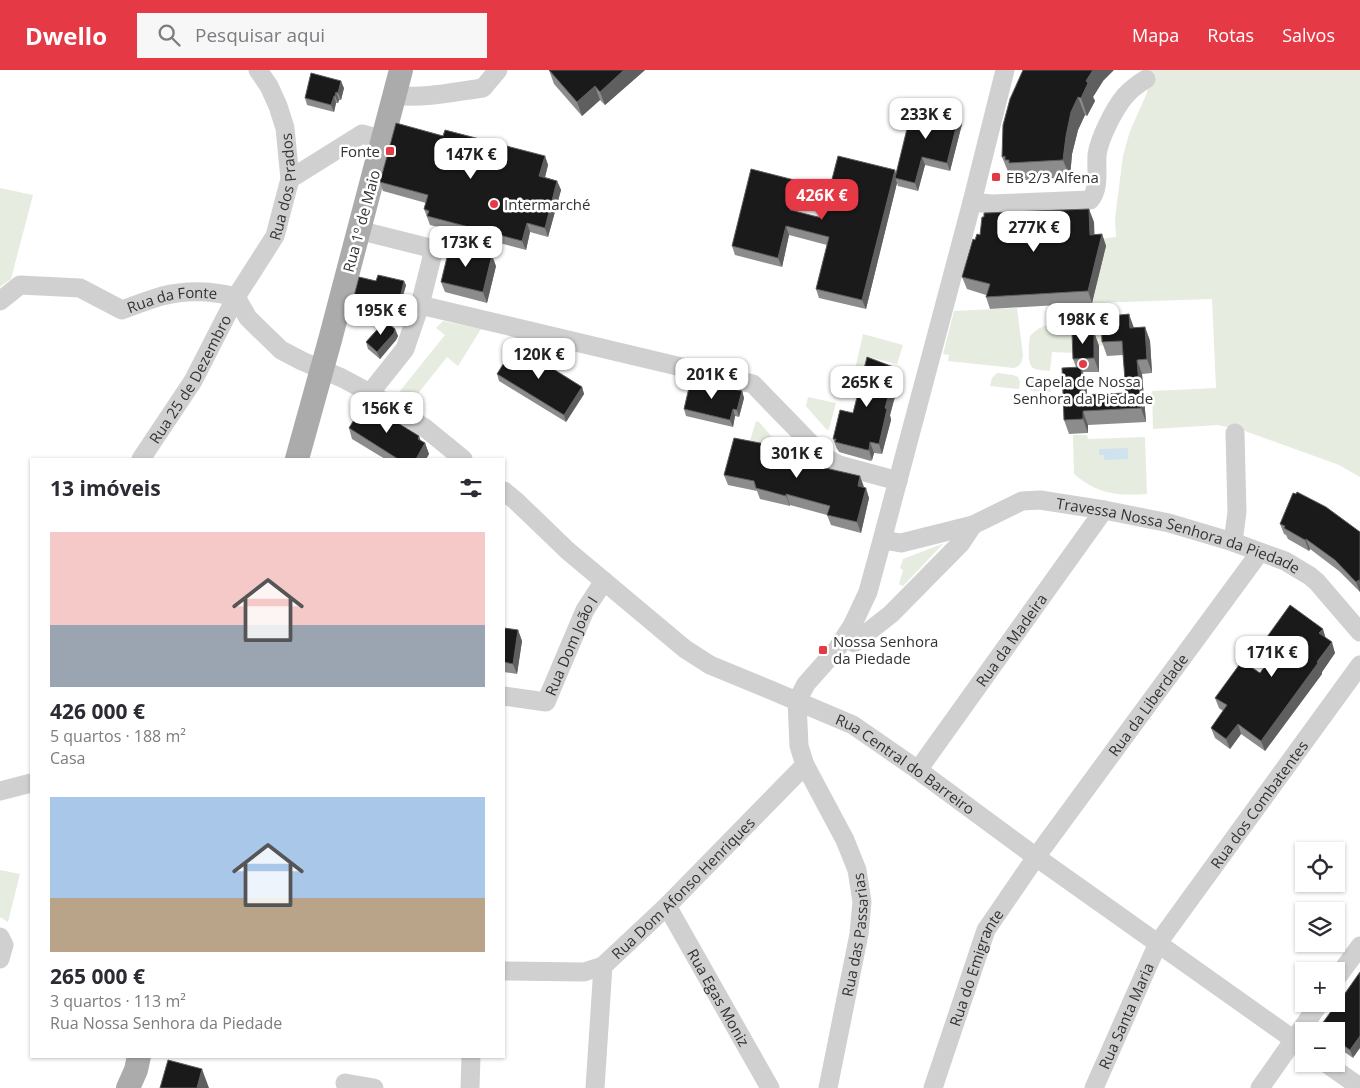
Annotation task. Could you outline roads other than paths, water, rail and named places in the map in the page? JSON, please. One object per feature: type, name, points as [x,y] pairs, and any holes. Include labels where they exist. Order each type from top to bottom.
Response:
[{"type":"main road","name":"Rua 1º de Maio","points":[[297,458],[401,70]]},
{"type":"street","name":"Rua dos Prados","points":[[236,297],[275,236],[290,179],[285,128],[269,86],[258,70]]},
{"type":"street","points":[[394,95],[424,96],[483,88],[498,70]]},
{"type":"street","points":[[797,701],[806,684],[837,649],[852,626],[868,592],[972,202],[1005,70]]},
{"type":"street","points":[[972,202],[992,204],[1090,200],[1096,189],[1097,153],[1110,119],[1125,95],[1146,78]]},
{"type":"street","points":[[290,179],[362,134],[382,140]]},
{"type":"street","points":[[358,230],[434,249],[420,304],[405,349],[370,393]]},
{"type":"street","name":"Rua da Fonte","points":[[0,301],[20,285],[80,288],[122,310],[163,296],[179,293],[218,293],[236,297]]},
{"type":"street","points":[[236,297],[248,318],[281,350],[370,393],[425,428],[462,458]]},
{"type":"street","name":"Rua 25 de Dezembro","points":[[142,458],[193,381],[236,297]]},
{"type":"street","points":[[420,304],[753,384],[824,457],[839,465],[898,481]]},
{"type":"street","points":[[1234,542],[1237,512],[1235,433]]},
{"type":"street","name":"Rua Central do Barreiro","points":[[505,492],[568,551],[685,649],[710,665],[853,725],[1295,1041]]},
{"type":"street","name":"Travessa Nossa Senhora da Piedade","points":[[883,540],[901,543],[973,524],[1022,501],[1059,502],[1104,510],[1169,523],[1234,542],[1284,561],[1310,576],[1333,599],[1360,632]]},
{"type":"street","name":"Rua da Madeira","points":[[918,770],[1104,510]]},
{"type":"street","points":[[854,643],[891,614],[961,543],[973,524]]},
{"type":"street","name":"Rua da Liberdade","points":[[1036,857],[1260,552]]},
{"type":"street","name":"Rua Dom João I","points":[[505,696],[546,702],[585,610],[604,581]]},
{"type":"street","name":"Rua dos Combatentes","points":[[1158,943],[1360,665]]},
{"type":"street","name":"Rua das Passarias","points":[[797,701],[799,746],[805,765],[845,840],[857,870],[862,902],[856,955],[828,1088]]},
{"type":"street","name":"Rua Dom Afonso Henriques","points":[[595,1088],[603,966],[667,906],[805,765]]},
{"type":"street","points":[[0,791],[30,783]]},
{"type":"street","name":"Rua do Emigrante","points":[[933,1088],[986,930],[1036,857]]},
{"type":"street","name":"Rua Egas Moniz","points":[[667,906],[770,1088]]},
{"type":"street","points":[[0,937],[4,945],[0,959]]},
{"type":"street","name":"Rua Santa Maria","points":[[1094,1088],[1158,943]]},
{"type":"street","points":[[1345,967],[1360,946]]},
{"type":"street","points":[[505,971],[584,972],[603,966]]},
{"type":"street","points":[[1260,1088],[1295,1049]]},
{"type":"street","points":[[470,1088],[471,1058]]},
{"type":"street","points":[[1340,1072],[1360,1086]]},
{"type":"street","points":[[345,1083],[374,1088]]},
{"type":"water","points":[[1128,448],[1128,459],[1104,460],[1104,455],[1099,455],[1099,449]]},
{"type":"place","name":"Fonte","points":[[390,151]]},
{"type":"place","name":"EB 2/3 Alfena","points":[[996,177]]},
{"type":"place","name":"Intermarché","points":[[494,204]]},
{"type":"place","name":"Capela de Nossa Senhora da Piedade","points":[[1083,364]]},
{"type":"place","name":"Nossa Senhora da Piedade","points":[[823,650]]}]
